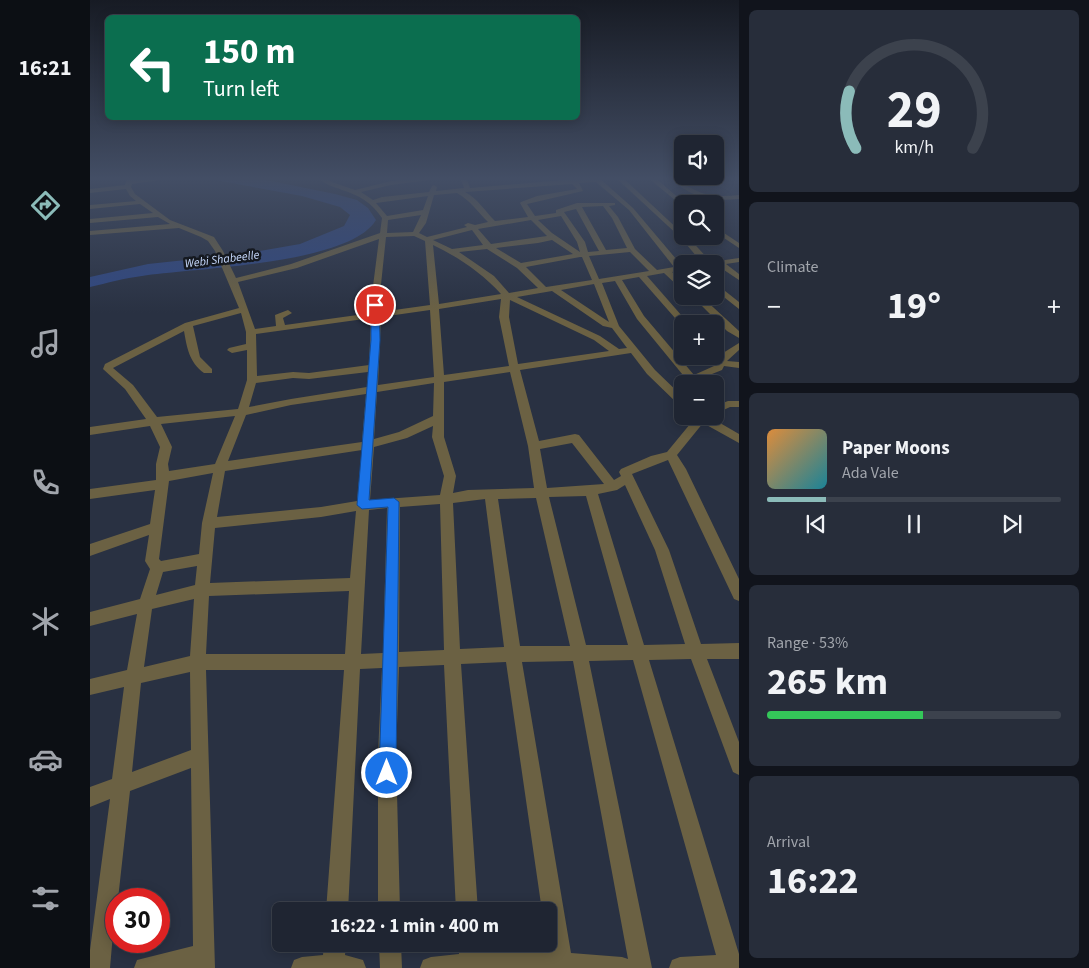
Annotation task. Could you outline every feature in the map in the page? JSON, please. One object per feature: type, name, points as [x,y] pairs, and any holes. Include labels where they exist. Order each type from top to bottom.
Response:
[{"type":"street","points":[[145,968],[204,961],[198,662],[202,590],[209,523],[220,466],[242,412],[252,380],[250,339],[244,309],[232,278],[211,240],[204,235],[171,222]]},
{"type":"street","points":[[338,902],[362,505],[376,340],[375,316],[384,222]]},
{"type":"street","points":[[422,222],[421,236],[432,268],[439,379],[438,437],[450,476],[446,499],[452,657],[466,902]]},
{"type":"street","points":[[464,222],[473,227],[489,247],[520,266],[543,289]]},
{"type":"street","points":[[232,278],[318,258],[382,235],[421,236],[506,222]]},
{"type":"street","points":[[537,222],[553,237],[583,255]]},
{"type":"street","points":[[569,222],[574,229],[583,255],[603,294],[615,326],[651,372],[674,394]]},
{"type":"street","points":[[587,222],[603,252]]},
{"type":"street","points":[[627,222],[632,250]]},
{"type":"street","points":[[632,222],[674,262]]},
{"type":"street","points":[[91,233],[178,226]]},
{"type":"street","points":[[724,235],[739,246]]},
{"type":"street","points":[[421,236],[451,251],[491,278],[506,295],[597,338],[616,352]]},
{"type":"street","points":[[451,251],[553,237]]},
{"type":"street","points":[[690,245],[699,255]]},
{"type":"street","points":[[520,266],[603,252],[632,250],[674,280]]},
{"type":"street","points":[[724,262],[739,260]]},
{"type":"street","points":[[724,268],[739,278]]},
{"type":"street","points":[[232,350],[250,339],[281,328],[375,316],[674,269]]},
{"type":"street","points":[[641,274],[677,315]]},
{"type":"street","points":[[617,278],[640,317],[688,375]]},
{"type":"street","points":[[553,288],[606,324],[615,326]]},
{"type":"street","points":[[724,294],[739,306]]},
{"type":"street","points":[[506,295],[504,318],[514,368],[534,446],[540,492],[580,654],[641,968]]},
{"type":"street","points":[[705,305],[739,335]]},
{"type":"street","points":[[158,567],[152,561],[162,480],[162,464],[166,447],[154,422],[129,387],[108,369],[108,366],[140,352],[188,325],[244,309]]},
{"type":"street","points":[[281,328],[278,317],[288,313]]},
{"type":"street","points":[[188,325],[192,343],[192,354],[203,368],[208,371]]},
{"type":"street","points":[[724,359],[726,355],[739,346]]},
{"type":"street","points":[[90,431],[224,412],[242,412],[372,389],[632,350]]},
{"type":"street","points":[[724,363],[739,365]]},
{"type":"street","points":[[705,375],[720,365]]},
{"type":"street","points":[[252,380],[293,375],[309,376],[374,368]]},
{"type":"street","points":[[724,406],[739,404]]},
{"type":"street","points":[[90,494],[220,466],[367,445],[403,435],[439,418]]},
{"type":"street","points":[[693,425],[671,455],[655,459],[625,472],[662,550],[696,652],[739,766]]},
{"type":"street","points":[[715,425],[739,439]]},
{"type":"street","points":[[534,446],[575,438],[613,487]]},
{"type":"street","points":[[671,455],[680,469],[739,594]]},
{"type":"street","points":[[209,523],[321,512],[394,502],[491,494],[591,491],[613,487],[628,478]]},
{"type":"street","points":[[591,491],[638,654],[734,966],[680,968]]},
{"type":"street","points":[[491,494],[513,654],[562,965]]},
{"type":"street","points":[[389,902],[387,754],[394,502]]},
{"type":"street","points":[[90,550],[156,527]]},
{"type":"street","points":[[158,567],[206,560]]},
{"type":"street","points":[[99,968],[134,676],[146,603],[158,567]]},
{"type":"street","points":[[90,619],[202,590],[357,584]]},
{"type":"street","points":[[90,687],[198,662],[353,662],[391,658],[513,654],[638,654],[739,651]]},
{"type":"street","points":[[90,797],[201,755]]},
{"type":"street","points":[[390,952],[391,968]]},
{"type":"street","points":[[431,968],[470,958],[622,968]]},
{"type":"street","points":[[302,968],[339,961]]},
{"type":"water","name":"Webi Shabeelle","points":[[346,222],[374,222],[360,235],[335,247],[304,255],[231,267],[136,277],[90,287],[90,277],[148,264],[242,254],[300,244],[344,226]]},
{"type":"route","points":[[375,305],[376,340],[362,505],[394,502],[387,773]]}]
